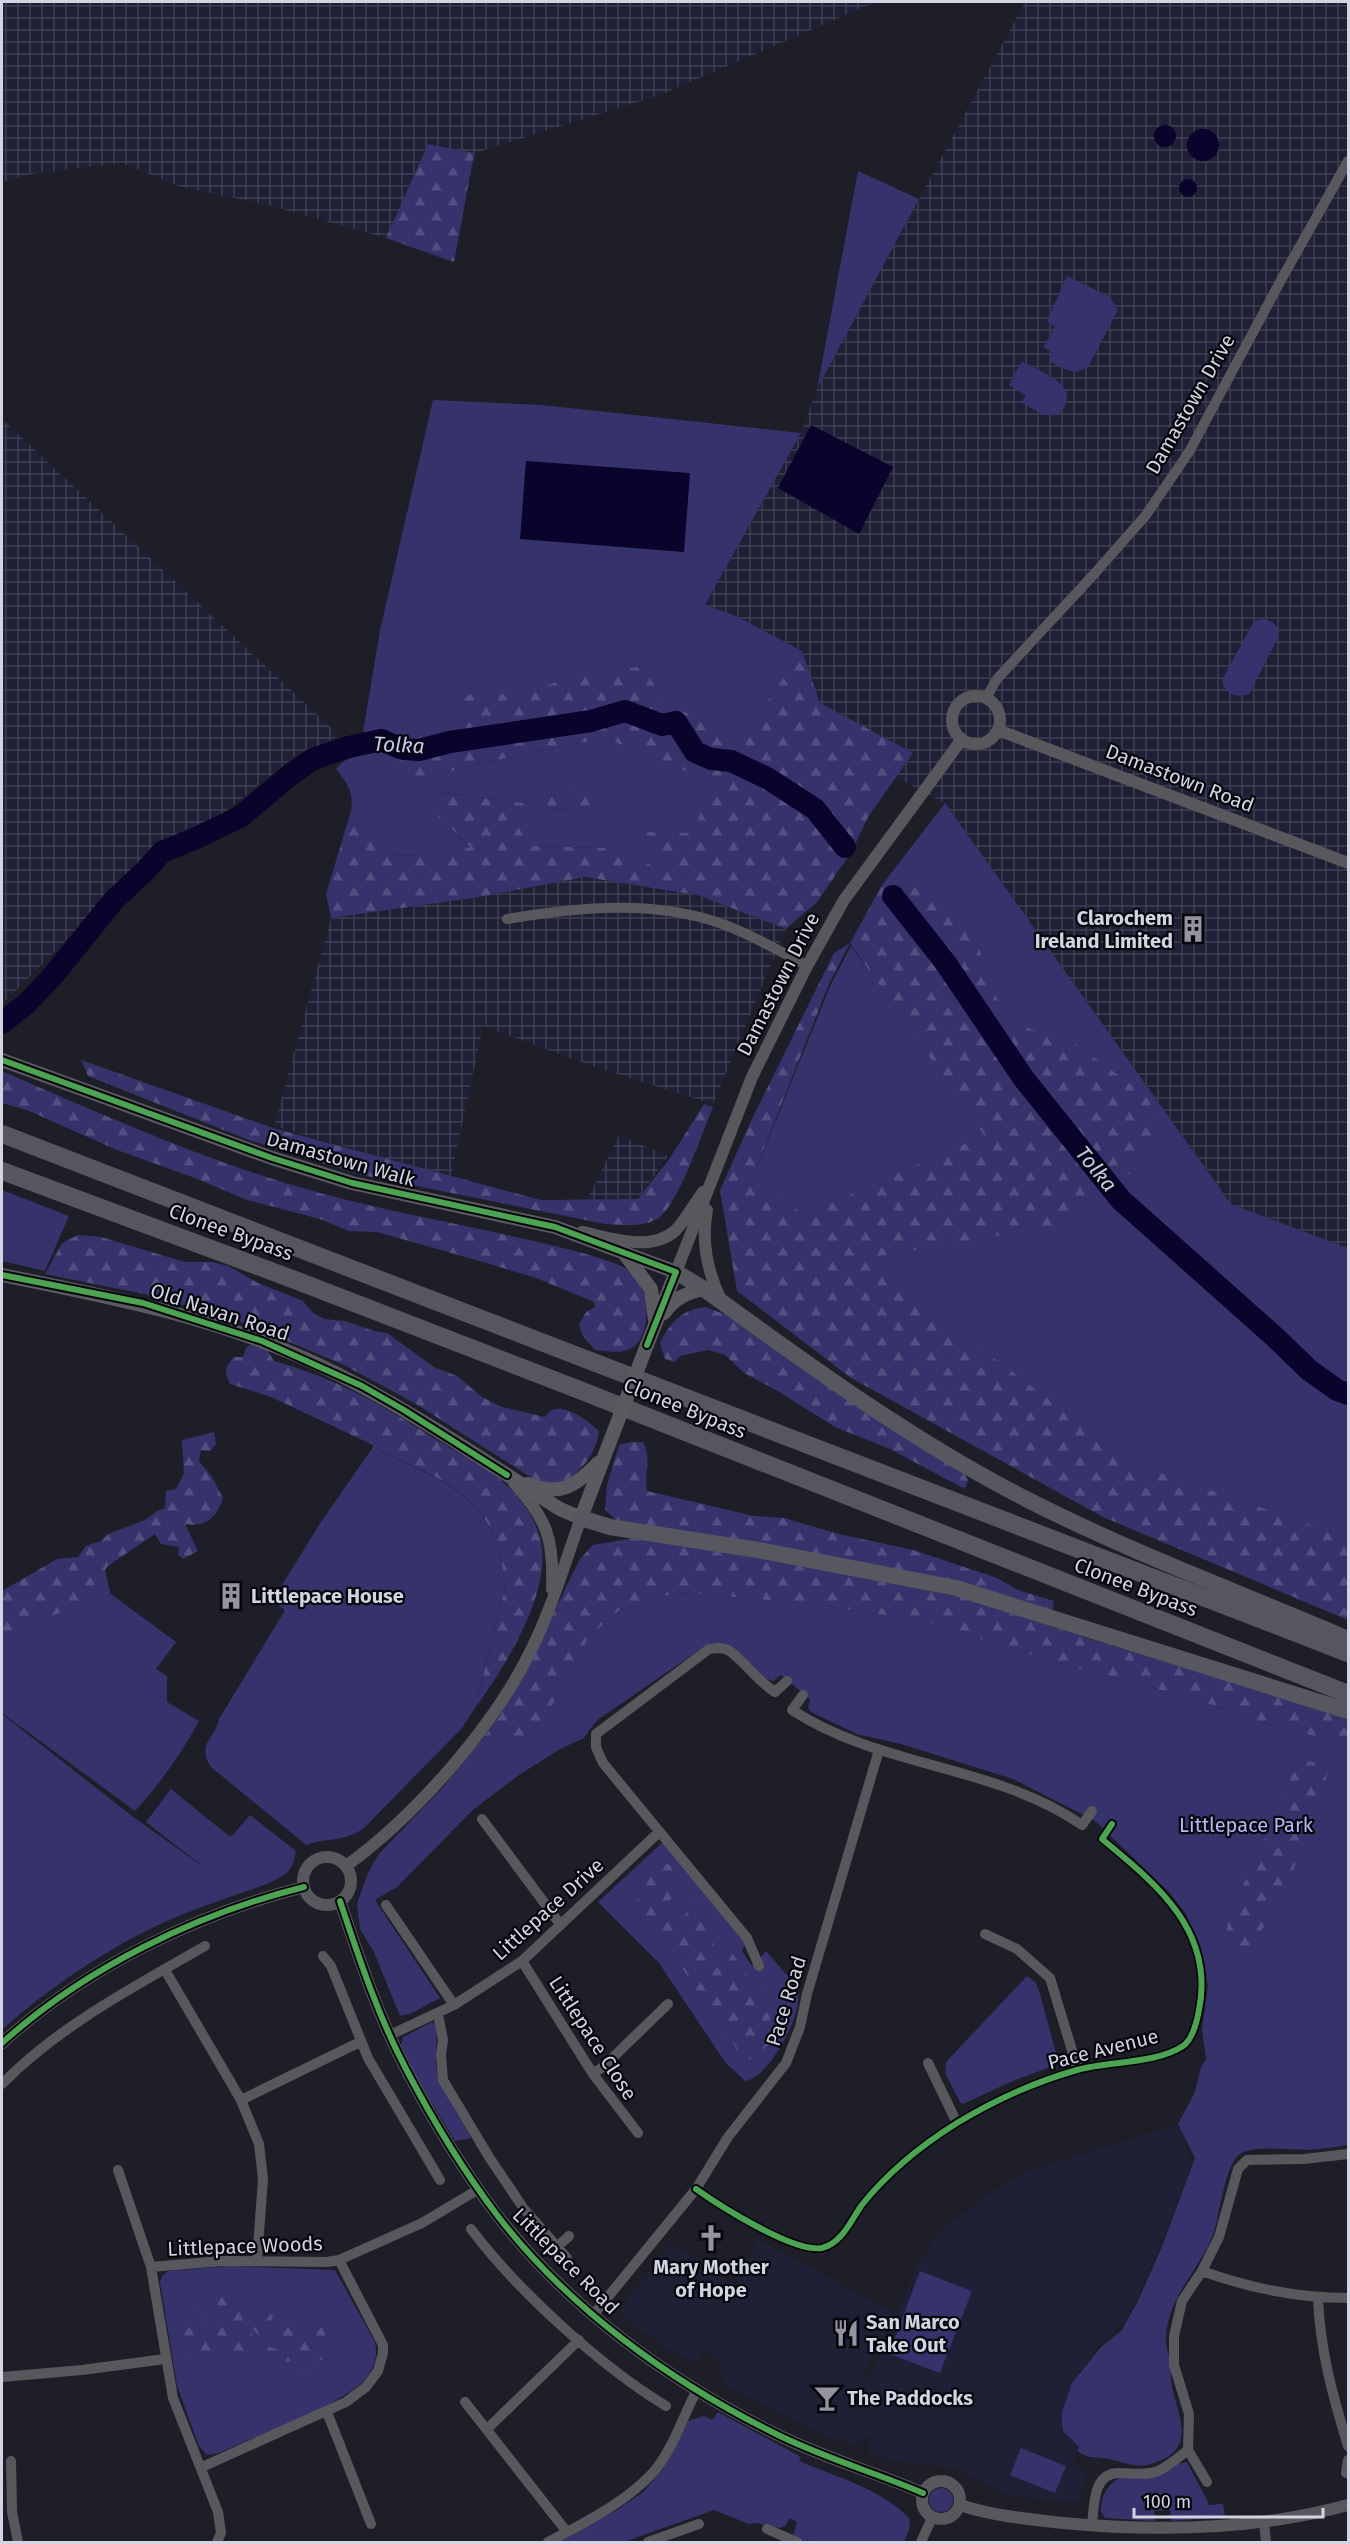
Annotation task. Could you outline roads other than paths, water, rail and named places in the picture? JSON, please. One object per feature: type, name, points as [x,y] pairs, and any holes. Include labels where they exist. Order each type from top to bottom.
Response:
[{"type":"highway","name":"Clonee Bypass","points":[[2,1134],[1348,1653]]},
{"type":"highway","name":"Clonee Bypass","points":[[2,1171],[295,1280],[1348,1694]]},
{"type":"highway","points":[[676,1272],[704,1289],[926,1444],[1026,1499],[1101,1537],[1348,1639]]},
{"type":"highway","points":[[581,1518],[610,1527],[758,1550],[956,1588],[1348,1710]]},
{"type":"main road","name":"Damastown Walk","points":[[2,1060],[272,1158],[352,1183],[555,1227],[676,1272]]},
{"type":"main road","points":[[623,1251],[651,1289],[656,1323]]},
{"type":"main road","points":[[581,1518],[676,1272]]},
{"type":"main road","name":"Old Navan Road","points":[[2,1275],[144,1303],[262,1341],[362,1386],[560,1509],[581,1518]]},
{"type":"main road","points":[[656,1323],[675,1300],[686,1293],[704,1289]]},
{"type":"main road","points":[[507,1475],[536,1487],[558,1490],[579,1482],[603,1458]]},
{"type":"street","name":"Damastown Drive","points":[[986,698],[997,679],[1146,514],[1189,452],[1348,161]]},
{"type":"street","points":[[979,696],[986,698],[992,702],[1000,715],[998,730],[988,741],[982,743],[975,744],[962,739],[952,722],[955,708],[965,699],[979,696]]},
{"type":"street","name":"Damastown Road","points":[[998,730],[1348,863]]},
{"type":"street","name":"Damastown Drive","points":[[676,1272],[752,1077],[807,966],[844,900],[962,739]]},
{"type":"street","points":[[507,918],[591,908],[661,911],[724,925],[807,966]]},
{"type":"street","points":[[555,1227],[627,1242],[655,1241],[676,1229],[713,1179]]},
{"type":"street","points":[[713,1179],[704,1242],[713,1284],[722,1302]]},
{"type":"street","name":"Old Navan Road","points":[[507,1475],[532,1503],[548,1533],[553,1550],[552,1602]]},
{"type":"street","points":[[346,1866],[386,1836],[454,1763],[487,1723],[531,1651],[552,1602],[581,1518]]},
{"type":"street","points":[[759,1966],[747,1938],[658,1833],[603,1763],[596,1748],[596,1734],[709,1649],[720,1647],[728,1650],[762,1684],[776,1692],[788,1681]]},
{"type":"street","points":[[803,1695],[792,1710],[813,1723],[879,1750],[1038,1799],[1083,1825],[1092,1811]]},
{"type":"street","name":"Pace Road","points":[[594,2314],[696,2189],[728,2137],[786,2063],[800,2027],[807,1994],[879,1750]]},
{"type":"street","points":[[482,1819],[560,1924]]},
{"type":"street","name":"Pace Avenue","points":[[696,2189],[791,2244],[812,2249],[825,2247],[838,2239],[862,2205],[893,2170],[920,2147],[991,2103],[1078,2070],[1161,2055],[1182,2047],[1191,2036],[1200,2006],[1200,1966],[1193,1941],[1180,1912],[1154,1882],[1102,1839],[1112,1824]]},
{"type":"street","name":"Littlepace Drive","points":[[390,2035],[438,2014],[522,1961],[658,1833]]},
{"type":"street","points":[[329,1857],[336,1858],[346,1866],[351,1882],[346,1896],[333,1904],[318,1903],[307,1894],[304,1887],[305,1872],[314,1860],[329,1857]]},
{"type":"street","points":[[2,2043],[61,1996],[147,1945],[214,1915],[304,1887]]},
{"type":"street","name":"Littlepace Road","points":[[340,1901],[367,1980],[406,2069],[479,2189],[526,2249],[628,2343],[697,2390],[775,2434],[823,2456],[923,2493]]},
{"type":"street","points":[[386,1905],[454,2005]]},
{"type":"street","points":[[985,1934],[1017,1949],[1050,1978],[1078,2070]]},
{"type":"street","points":[[2,2084],[18,2067],[86,2015],[205,1946]]},
{"type":"street","points":[[324,1956],[360,2042],[431,2167],[441,2180]]},
{"type":"street","name":"Littlepace Close","points":[[522,1961],[593,2074],[638,2133]]},
{"type":"street","points":[[165,1970],[242,2100],[259,2144],[262,2160],[257,2260]]},
{"type":"street","points":[[593,2074],[668,2004]]},
{"type":"street","points":[[438,2014],[443,2040],[441,2055],[443,2080],[513,2192],[567,2258]]},
{"type":"street","points":[[242,2100],[360,2042]]},
{"type":"street","points":[[928,2063],[957,2123]]},
{"type":"street","points":[[1207,2482],[1188,2450],[1189,2414],[1174,2365],[1174,2336],[1182,2301],[1202,2271],[1219,2237],[1238,2169],[1242,2163],[1252,2159],[1304,2159],[1348,2154]]},
{"type":"street","points":[[421,2174],[431,2167]]},
{"type":"street","name":"Littlepace Woods","points":[[118,2169],[151,2267],[173,2398],[202,2467],[341,2405],[366,2387],[378,2371],[384,2353],[380,2337],[339,2260]]},
{"type":"street","name":"Littlepace Woods","points":[[151,2267],[257,2260],[327,2262],[339,2260],[422,2223],[479,2189]]},
{"type":"street","points":[[471,2229],[528,2293],[579,2340],[648,2401],[666,2406]]},
{"type":"street","points":[[557,2247],[569,2236]]},
{"type":"street","points":[[469,2247],[480,2241]]},
{"type":"street","points":[[1202,2271],[1236,2283],[1318,2298],[1348,2298]]},
{"type":"street","points":[[1318,2298],[1319,2331],[1328,2378],[1348,2446]]},
{"type":"street","points":[[487,2429],[579,2340]]},
{"type":"street","points":[[2,2377],[82,2370],[165,2359]]},
{"type":"street","points":[[548,2542],[627,2495],[655,2469],[697,2390]]},
{"type":"street","points":[[465,2402],[567,2532]]},
{"type":"street","points":[[327,2412],[371,2524]]},
{"type":"street","points":[[1092,2526],[1099,2481],[1106,2475],[1118,2472],[1141,2475],[1159,2471],[1188,2450]]},
{"type":"street","points":[[1346,2473],[1348,2460]]},
{"type":"street","points":[[11,2461],[12,2512],[18,2542]]},
{"type":"street","points":[[202,2467],[221,2524],[218,2542]]},
{"type":"street","points":[[937,2481],[949,2483],[958,2492],[960,2505],[949,2518],[932,2517],[922,2504],[923,2493],[926,2487],[937,2481]]},
{"type":"street","points":[[960,2505],[1015,2518],[1092,2526],[1170,2528],[1264,2522],[1308,2516],[1348,2505]]},
{"type":"street","points":[[921,2542],[932,2517]]},
{"type":"street","points":[[1264,2522],[1266,2542]]},
{"type":"street","points":[[648,2542],[699,2524]]},
{"type":"street","points":[[767,2529],[797,2542]]},
{"type":"waterway","name":"Tolka","points":[[2,1023],[26,1004],[51,978],[114,900],[162,852],[240,817],[313,759],[349,747],[381,740],[403,749],[419,750],[450,742],[591,721],[625,711],[662,725],[676,722],[695,752],[711,759],[731,761],[767,778],[815,809],[845,847]]},
{"type":"waterway","name":"Tolka","points":[[893,896],[945,962],[1024,1079],[1121,1200],[1309,1370],[1337,1390],[1348,1394]]},
{"type":"place","name":"Clarochem Ireland Limited","points":[[1193,929]]},
{"type":"place","name":"Littlepace House","points":[[231,1596]]},
{"type":"place","name":"Mary Mother of Hope","points":[[711,2238]]},
{"type":"place","name":"San Marco Take Out","points":[[846,2333]]},
{"type":"place","name":"The Paddocks","points":[[827,2398]]},
{"type":"park label","name":"Littlepace Park","points":[[1246,1825]]}]
